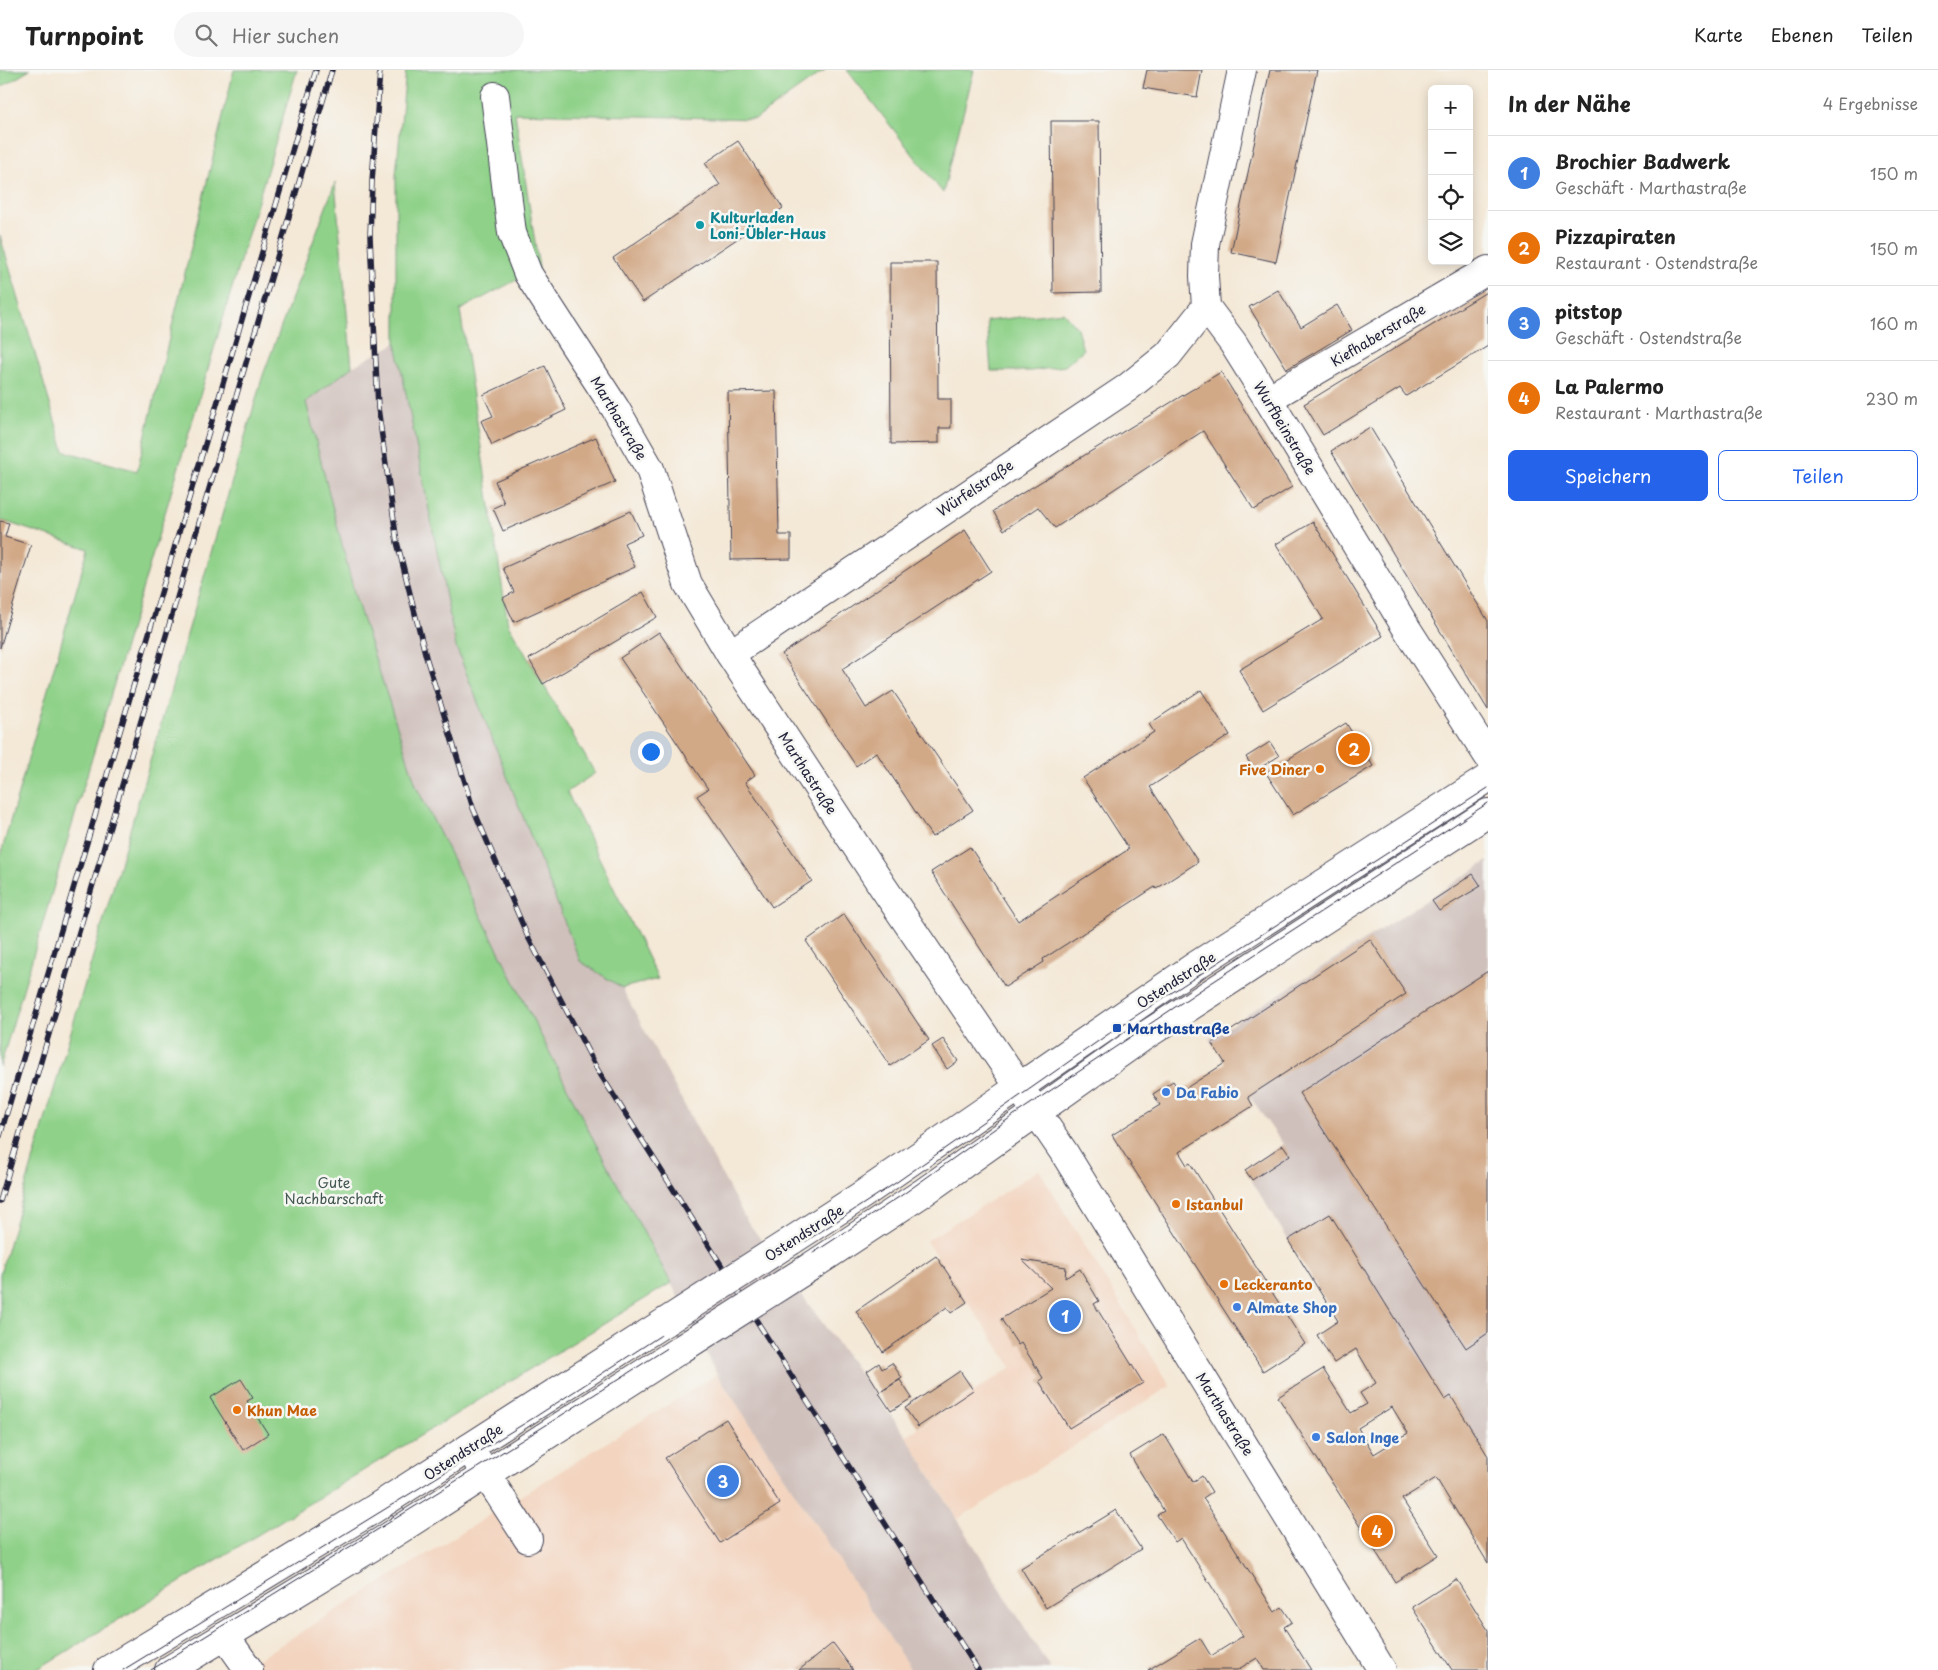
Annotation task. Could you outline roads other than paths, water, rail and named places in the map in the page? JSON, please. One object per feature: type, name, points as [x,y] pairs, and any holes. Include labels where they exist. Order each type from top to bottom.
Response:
[{"type":"street","points":[[1206,308],[1205,244],[1242,70]]},
{"type":"street","name":"Marthastraße","points":[[495,96],[512,233],[528,274],[615,408],[650,469],[688,584],[730,654],[883,887],[1074,1168],[1382,1670]]},
{"type":"street","name":"Kiefhaberstraße","points":[[1268,400],[1488,270]]},
{"type":"street","name":"Wurfbeinstraße","points":[[1206,308],[1233,343],[1412,636],[1488,756]]},
{"type":"street","name":"Würfelstraße","points":[[730,654],[1128,388],[1168,355],[1206,308]]},
{"type":"street","name":"Ostendstraße","points":[[108,1670],[469,1448],[791,1241],[1019,1088],[1195,966],[1488,778]]},
{"type":"street","points":[[169,1670],[486,1474],[810,1267],[924,1192],[1148,1034],[1488,813]]},
{"type":"street","points":[[469,1448],[528,1539]]},
{"type":"street","points":[[226,1636],[249,1670]]},
{"type":"tram line","points":[[123,1670],[535,1417],[894,1184],[1117,1028],[1488,788]]},
{"type":"tram line","points":[[151,1670],[677,1342],[902,1195],[1014,1115],[1208,985],[1488,803]]},
{"type":"railway","points":[[0,1136],[316,70]]},
{"type":"railway","points":[[0,1201],[332,70]]},
{"type":"railway","points":[[380,70],[370,236],[378,408],[397,542],[426,657],[473,808],[527,935],[597,1069],[978,1670]]},
{"type":"place","name":"Kulturladen Loni-Übler-Haus","points":[[700,225]]},
{"type":"place","name":"Pizzapiraten","points":[[1354,749]]},
{"type":"place","name":"Five Diner","points":[[1320,769]]},
{"type":"place","name":"Marthastraße","points":[[1117,1028]]},
{"type":"place","name":"Da Fabio","points":[[1166,1092]]},
{"type":"place","name":"Istanbul","points":[[1176,1204]]},
{"type":"place","name":"Leckeranto","points":[[1224,1284]]},
{"type":"place","name":"Almate Shop","points":[[1237,1307]]},
{"type":"place","name":"Brochier Badwerk","points":[[1065,1316]]},
{"type":"place","name":"Khun Mae","points":[[237,1410]]},
{"type":"place","name":"Salon Inge","points":[[1316,1437]]},
{"type":"place","name":"pitstop","points":[[723,1481]]},
{"type":"place","name":"La Palermo","points":[[1377,1531]]},
{"type":"park label","name":"Gute Nachbarschaft","points":[[334,1190]]}]
